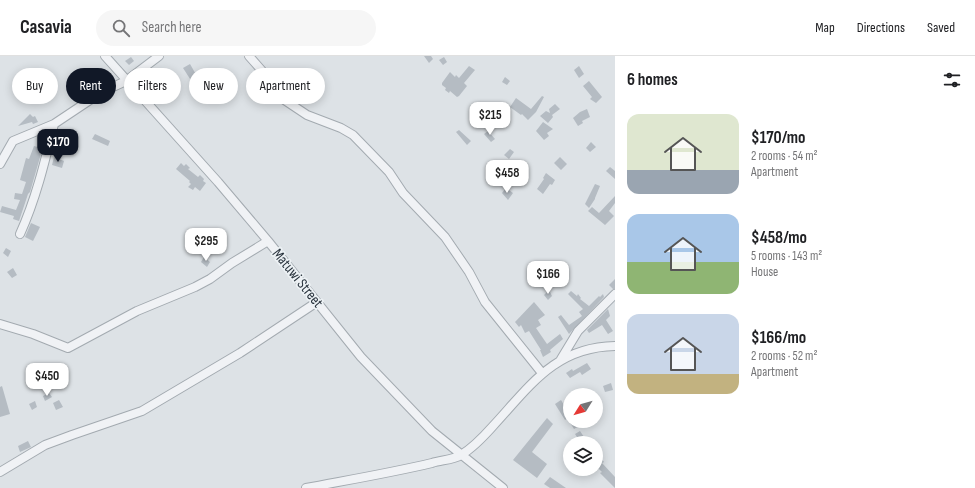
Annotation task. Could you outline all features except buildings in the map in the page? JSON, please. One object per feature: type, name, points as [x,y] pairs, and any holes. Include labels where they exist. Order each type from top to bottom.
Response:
[{"type":"street","name":"Matuwi Street","points":[[105,56],[124,79]]},
{"type":"street","points":[[143,68],[159,56]]},
{"type":"street","points":[[249,56],[263,72],[269,85],[277,95],[307,116],[341,128],[353,135],[389,172],[403,193],[445,237],[469,272],[475,286],[485,302],[542,373]]},
{"type":"street","points":[[0,164],[13,141],[54,124],[102,92],[124,82]]},
{"type":"street","name":"Matuwi Street","points":[[147,104],[209,171],[268,240],[361,357],[432,431],[503,488]]},
{"type":"street","points":[[20,234],[35,197],[54,124]]},
{"type":"street","points":[[0,324],[33,334],[68,348],[137,311],[195,287],[210,279],[268,240]]},
{"type":"street","points":[[560,361],[578,331],[615,294]]},
{"type":"street","points":[[1,470],[45,445],[142,411],[240,353],[317,302]]},
{"type":"street","points":[[306,488],[334,485],[461,455],[484,435],[542,373],[570,355],[586,349],[602,346],[615,346]]}]
